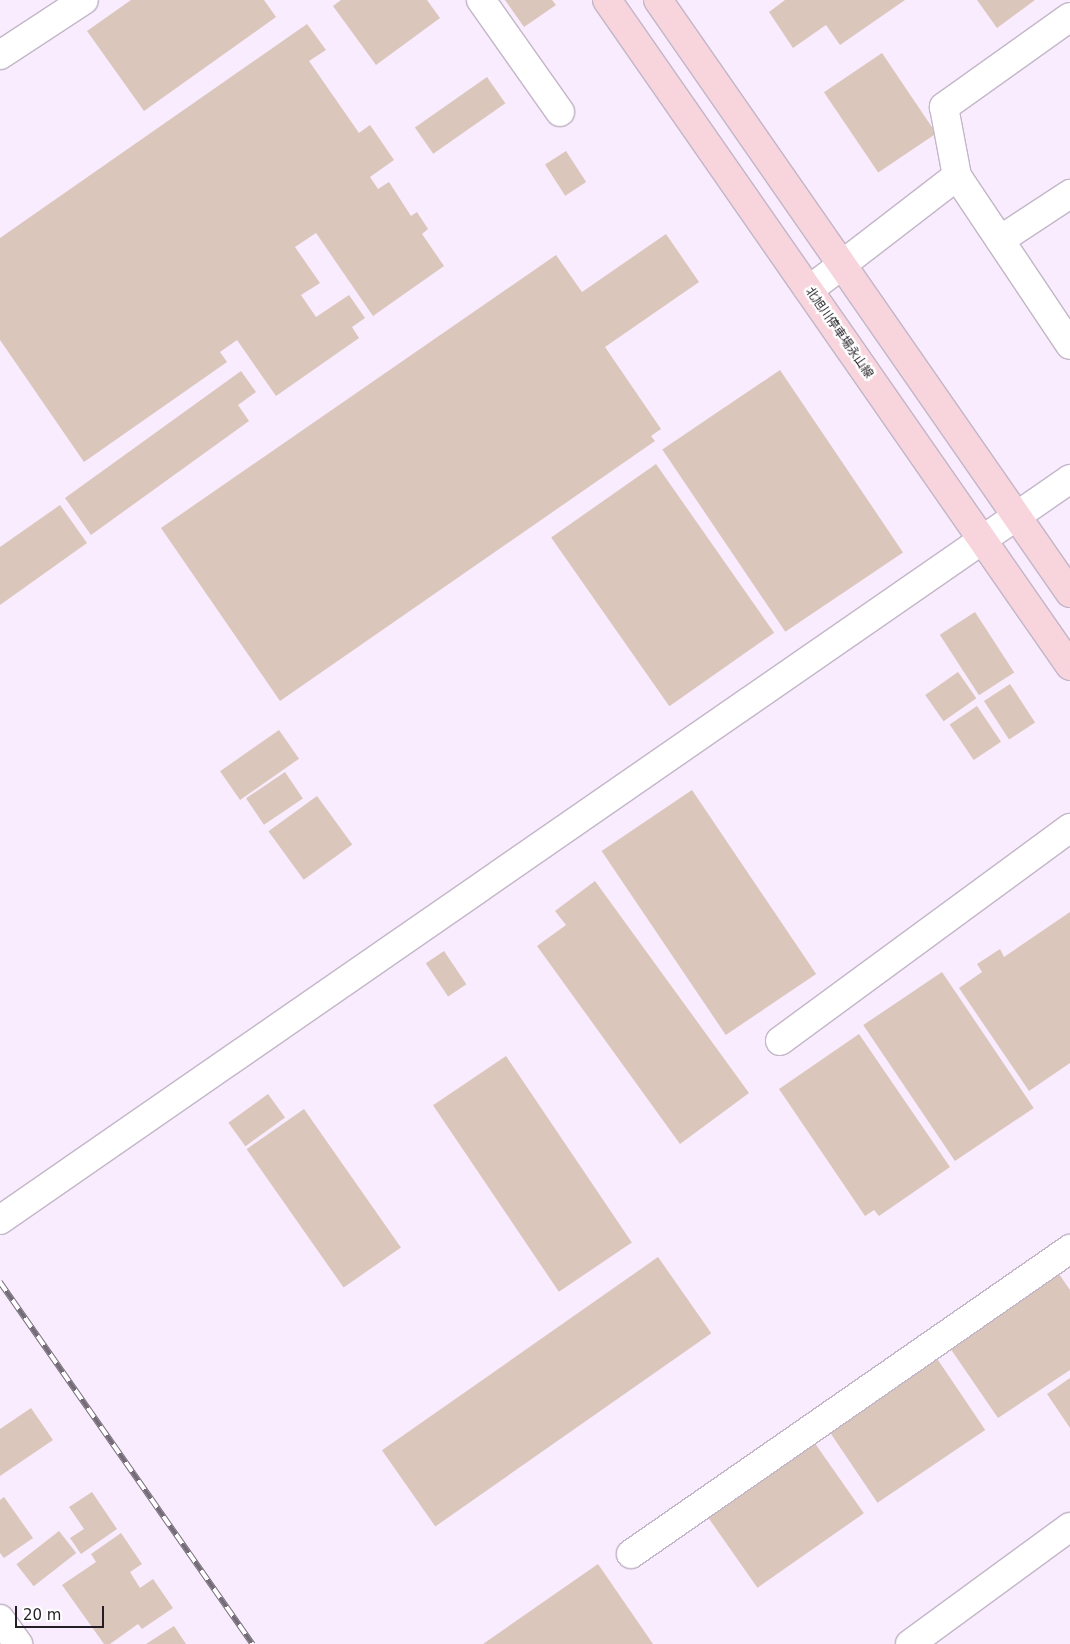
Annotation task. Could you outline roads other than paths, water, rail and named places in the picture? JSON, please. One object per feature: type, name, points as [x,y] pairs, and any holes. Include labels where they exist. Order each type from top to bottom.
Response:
[{"type":"main road","name":"北旭川停車場永山線","points":[[607,0],[1070,666]]},
{"type":"main road","points":[[658,0],[1070,593]]},
{"type":"street","points":[[0,55],[84,0]]},
{"type":"street","points":[[481,0],[560,112]]},
{"type":"street","points":[[1070,17],[944,107],[957,176],[1070,345]]},
{"type":"street","points":[[809,290],[957,176]]},
{"type":"street","points":[[1000,240],[1070,194]]},
{"type":"street","points":[[0,1220],[1070,479]]},
{"type":"street","points":[[780,1041],[1070,828]]},
{"type":"street","points":[[631,1554],[1070,1249]]},
{"type":"street","points":[[910,1644],[1070,1527]]},
{"type":"street","points":[[0,1619],[18,1644]]},
{"type":"railway","points":[[0,1282],[253,1644]]}]
